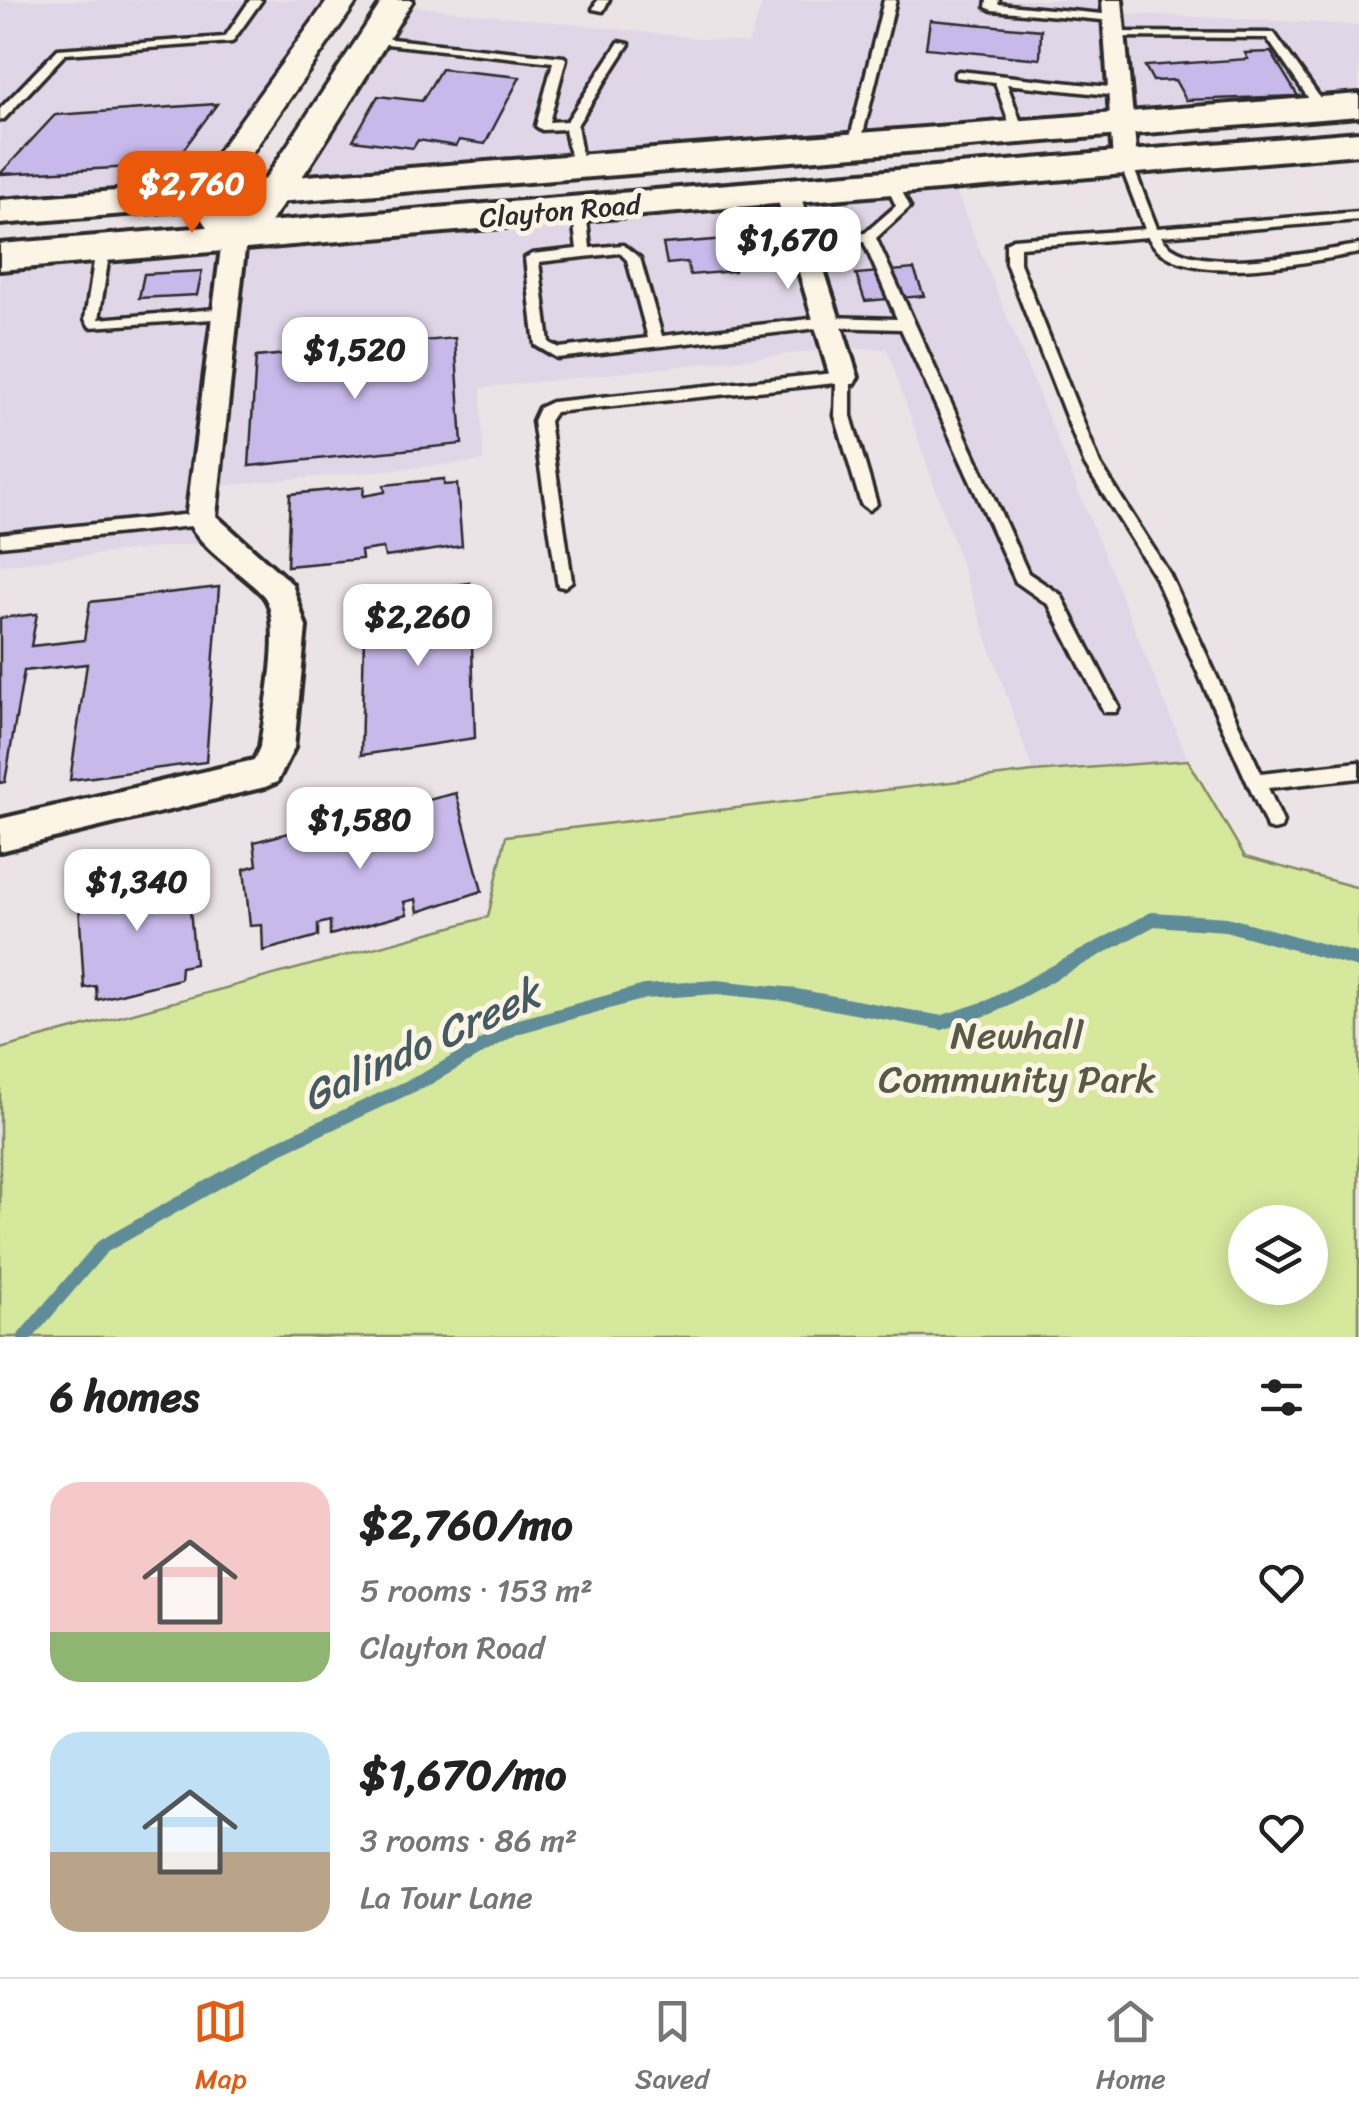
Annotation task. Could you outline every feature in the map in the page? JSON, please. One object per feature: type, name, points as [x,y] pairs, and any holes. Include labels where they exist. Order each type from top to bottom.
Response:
[{"type":"main road","name":"Clayton Road","points":[[0,212],[1359,106]]},
{"type":"main road","name":"Clayton Road","points":[[0,257],[891,182],[1121,126],[1359,143]]},
{"type":"street","points":[[234,240],[204,196],[343,0]]},
{"type":"street","points":[[0,834],[264,772],[277,748],[290,627],[281,593],[220,541],[201,518],[234,240],[275,190],[398,0]]},
{"type":"street","points":[[1113,18],[1121,126]]},
{"type":"street","points":[[786,191],[844,377]]},
{"type":"lane","points":[[0,116],[62,51],[228,40],[256,0]]},
{"type":"lane","points":[[854,146],[890,0]]},
{"type":"lane","points":[[993,0],[992,7],[1270,34],[1322,108]]},
{"type":"lane","points":[[372,40],[560,59],[542,126],[571,125]]},
{"type":"lane","points":[[578,167],[571,125],[623,44]]},
{"type":"lane","points":[[959,75],[1000,80],[1121,126],[1158,245],[1182,261],[1208,264],[1359,249]]},
{"type":"lane","points":[[1000,80],[1019,134]]},
{"type":"lane","points":[[802,243],[869,237],[903,208],[891,182]]},
{"type":"lane","points":[[578,210],[584,251]]},
{"type":"lane","points":[[1274,822],[1161,573],[1094,465],[1013,263],[1013,244],[1359,216]]},
{"type":"lane","points":[[869,237],[1022,577],[1055,600],[1110,708]]},
{"type":"lane","points":[[656,340],[634,258],[623,249],[532,258],[542,345],[557,353],[826,322],[906,324]]},
{"type":"lane","points":[[103,250],[92,319],[95,324],[228,313]]},
{"type":"lane","points":[[564,581],[541,421],[544,412],[552,408],[844,377],[843,416],[869,504]]},
{"type":"lane","points":[[0,540],[201,518]]},
{"type":"lane","points":[[1256,780],[1359,770]]},
{"type":"shaded area","points":[[0,0],[343,0],[204,196],[0,212]]},
{"type":"shaded area","points":[[764,0],[1112,0],[1113,13],[1359,25],[1359,105],[275,190],[396,4],[748,44]]},
{"type":"shaded area","points":[[950,177],[1188,760],[1033,772],[887,349],[835,349],[481,388],[483,461],[206,487],[220,541],[0,565],[0,257]]},
{"type":"green space","name":"Newhall Community Park","points":[[1188,760],[1245,857],[1359,888],[1359,1337],[0,1337],[0,1049],[488,917],[506,836],[1033,772]]},
{"type":"building","points":[[930,20],[1041,30],[1040,59],[926,48]]},
{"type":"building","points":[[1271,52],[1298,96],[1186,100],[1175,80],[1153,81],[1145,66],[1248,59],[1245,53]]},
{"type":"building","points":[[441,69],[520,77],[485,144],[459,140],[456,146],[418,140],[413,148],[353,140],[378,96],[422,101]]},
{"type":"building","points":[[217,104],[172,165],[0,174],[55,115]]},
{"type":"building","points":[[727,239],[735,271],[690,275],[687,262],[667,264],[663,244]]},
{"type":"building","points":[[914,269],[924,296],[865,301],[856,274]]},
{"type":"building","points":[[202,271],[197,295],[139,298],[144,274]]},
{"type":"building","points":[[455,338],[462,444],[249,466],[256,357]]},
{"type":"building","points":[[444,479],[444,485],[457,484],[462,546],[385,557],[383,548],[361,551],[362,559],[287,566],[290,494],[364,487],[363,496],[385,492],[384,485]]},
{"type":"building","points":[[470,583],[475,738],[361,755],[365,597]]},
{"type":"building","points":[[219,587],[206,762],[70,780],[87,664],[24,671],[5,782],[0,783],[0,618],[37,614],[31,646],[84,640],[90,602]]},
{"type":"building","points":[[456,793],[482,891],[418,912],[416,899],[404,902],[407,914],[330,935],[330,921],[318,924],[318,936],[263,951],[262,925],[250,926],[244,869],[257,865],[254,842],[304,829],[304,843],[317,839],[317,828],[390,812],[389,822],[403,819],[400,807]]},
{"type":"building","points":[[171,868],[172,880],[187,876],[195,964],[181,967],[180,979],[97,1000],[96,986],[84,988],[79,904],[97,899],[97,887]]},
{"type":"waterway","name":"Galindo Creek","points":[[25,1337],[102,1247],[279,1147],[426,1079],[516,1027],[645,992],[716,987],[785,994],[941,1023],[990,1007],[1153,919],[1226,924],[1359,961]]}]
